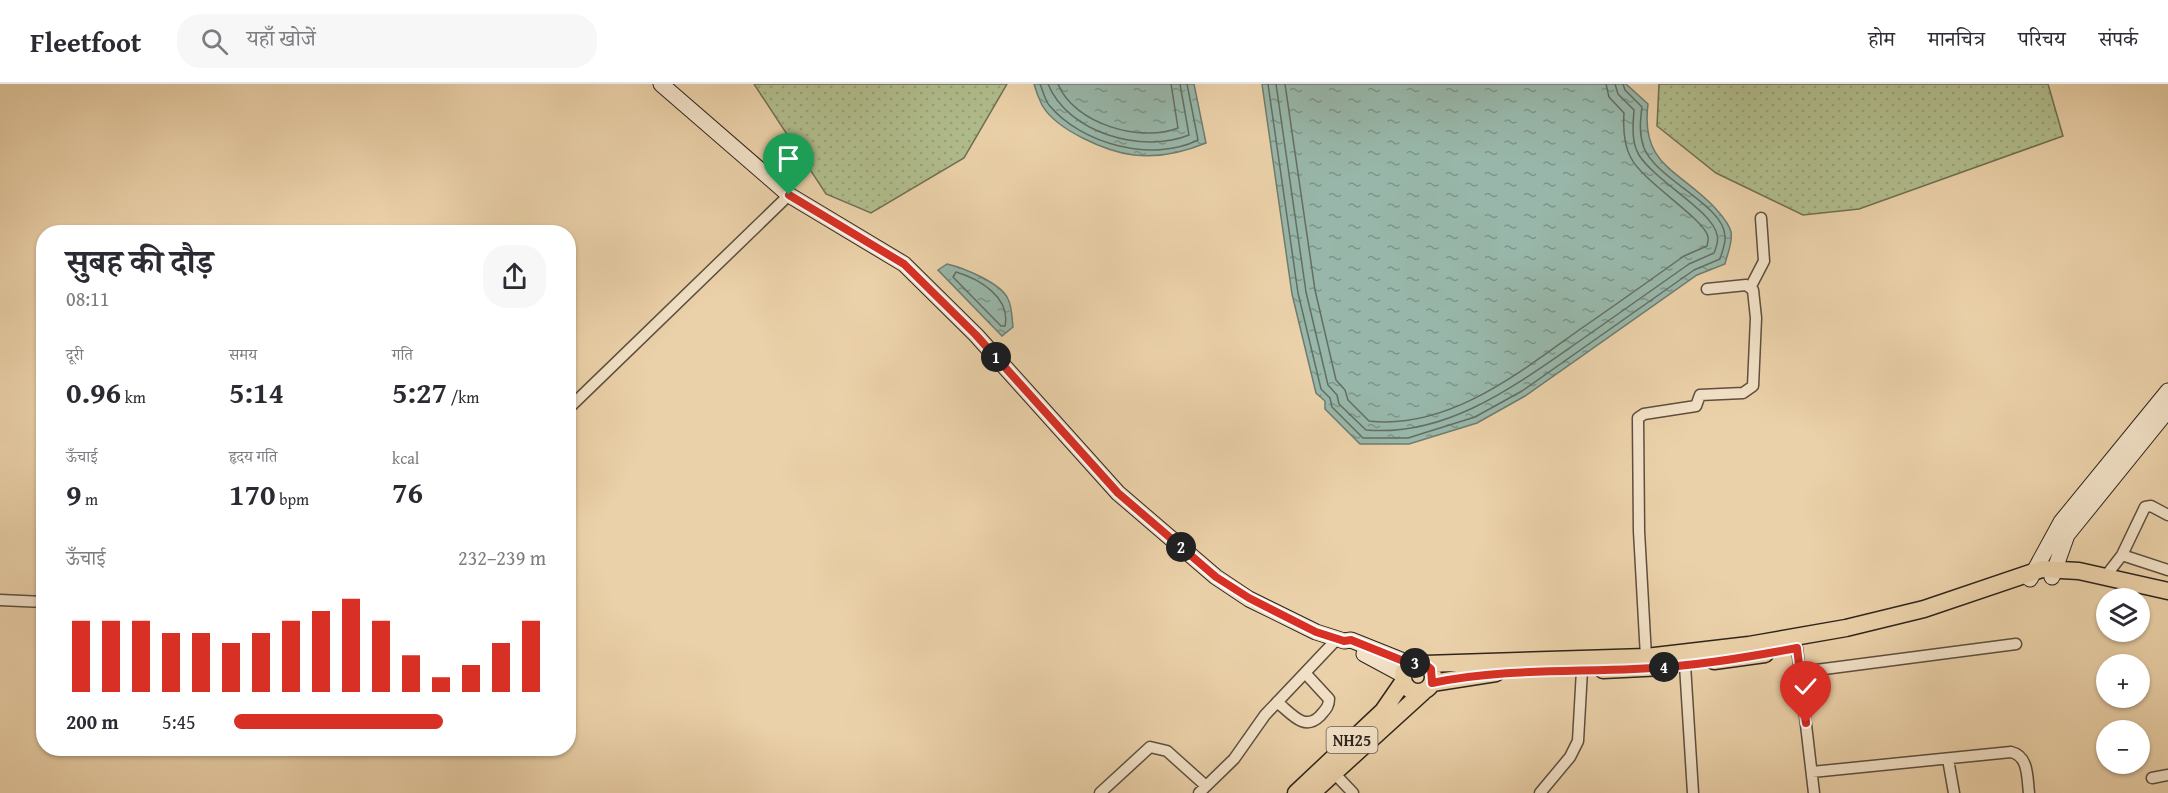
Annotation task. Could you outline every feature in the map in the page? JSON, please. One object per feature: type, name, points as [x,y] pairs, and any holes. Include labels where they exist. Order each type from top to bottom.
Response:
[{"type":"main road","points":[[1410,671],[1646,657],[1749,645],[1846,628],[1924,609],[2030,576],[2053,572],[2105,577],[2168,591]]},
{"type":"main road","points":[[2053,572],[2168,600]]},
{"type":"main road","points":[[1410,671],[1408,689],[1428,687],[1483,673],[1684,665],[1797,648],[1917,621],[2030,576]]},
{"type":"main road","points":[[1410,671],[1431,669],[1428,687]]},
{"type":"main road","name":"NH25","points":[[1296,793],[1383,711],[1410,671]]},
{"type":"main road","name":"NH25","points":[[1312,793],[1428,687]]},
{"type":"street","points":[[661,84],[789,195],[904,264],[976,335],[1118,493],[1216,577],[1249,598],[1316,632],[1340,640],[1410,671]]},
{"type":"street","points":[[576,401],[789,195]]},
{"type":"street","points":[[1646,657],[1639,531],[1638,418],[1644,414],[1696,406],[1700,395],[1743,393],[1754,386],[1756,318],[1751,286],[1764,261],[1761,218]]},
{"type":"street","points":[[1707,289],[1751,286]]},
{"type":"street","points":[[2030,576],[2061,522],[2168,391]]},
{"type":"street","points":[[2053,572],[2060,548],[2077,521],[2168,411]]},
{"type":"street","points":[[2105,577],[2122,555],[2145,507],[2151,506],[2168,515]]},
{"type":"street","points":[[2122,555],[2167,566]]},
{"type":"street","points":[[0,600],[36,602]]},
{"type":"street","points":[[1100,793],[1150,747],[1167,751],[1202,789],[1234,759],[1277,702],[1340,640]]},
{"type":"street","points":[[1801,672],[2016,644]]},
{"type":"street","points":[[1797,648],[1814,793]]},
{"type":"street","points":[[1684,665],[1692,793]]},
{"type":"street","points":[[1540,793],[1570,757],[1578,741],[1582,670]]},
{"type":"street","points":[[1277,702],[1302,722],[1315,721],[1328,708],[1329,699],[1306,674]]},
{"type":"street","points":[[1812,772],[2012,752],[2024,759],[2029,793]]},
{"type":"street","points":[[1948,759],[1954,793]]},
{"type":"street","points":[[1334,773],[1353,793]]},
{"type":"street","points":[[2152,778],[2168,775]]},
{"type":"green space","points":[[754,84],[1007,84],[964,158],[871,213],[826,194]]},
{"type":"green space","points":[[1659,84],[2048,84],[2063,136],[1859,209],[1803,215],[1716,173],[1657,126]]},
{"type":"water","points":[[1034,84],[1194,84],[1206,143],[1180,152],[1152,156],[1134,155],[1110,149],[1083,138],[1058,123],[1042,105]]},
{"type":"water","points":[[1262,84],[1626,84],[1648,104],[1647,125],[1650,142],[1657,155],[1666,166],[1703,196],[1729,226],[1731,240],[1725,264],[1697,275],[1525,396],[1477,423],[1409,444],[1360,444],[1325,409],[1325,401],[1316,393],[1292,294]]},
{"type":"water","points":[[947,264],[981,277],[998,287],[1008,299],[1013,327],[1002,336],[938,270]]},
{"type":"route","points":[[789,195],[904,264],[976,335],[1084,458],[1118,493],[1216,577],[1249,598],[1316,632],[1344,641],[1351,640],[1411,664],[1418,662],[1425,664],[1431,669],[1432,683],[1483,673],[1635,669],[1684,665],[1743,658],[1797,648],[1806,723]]}]
